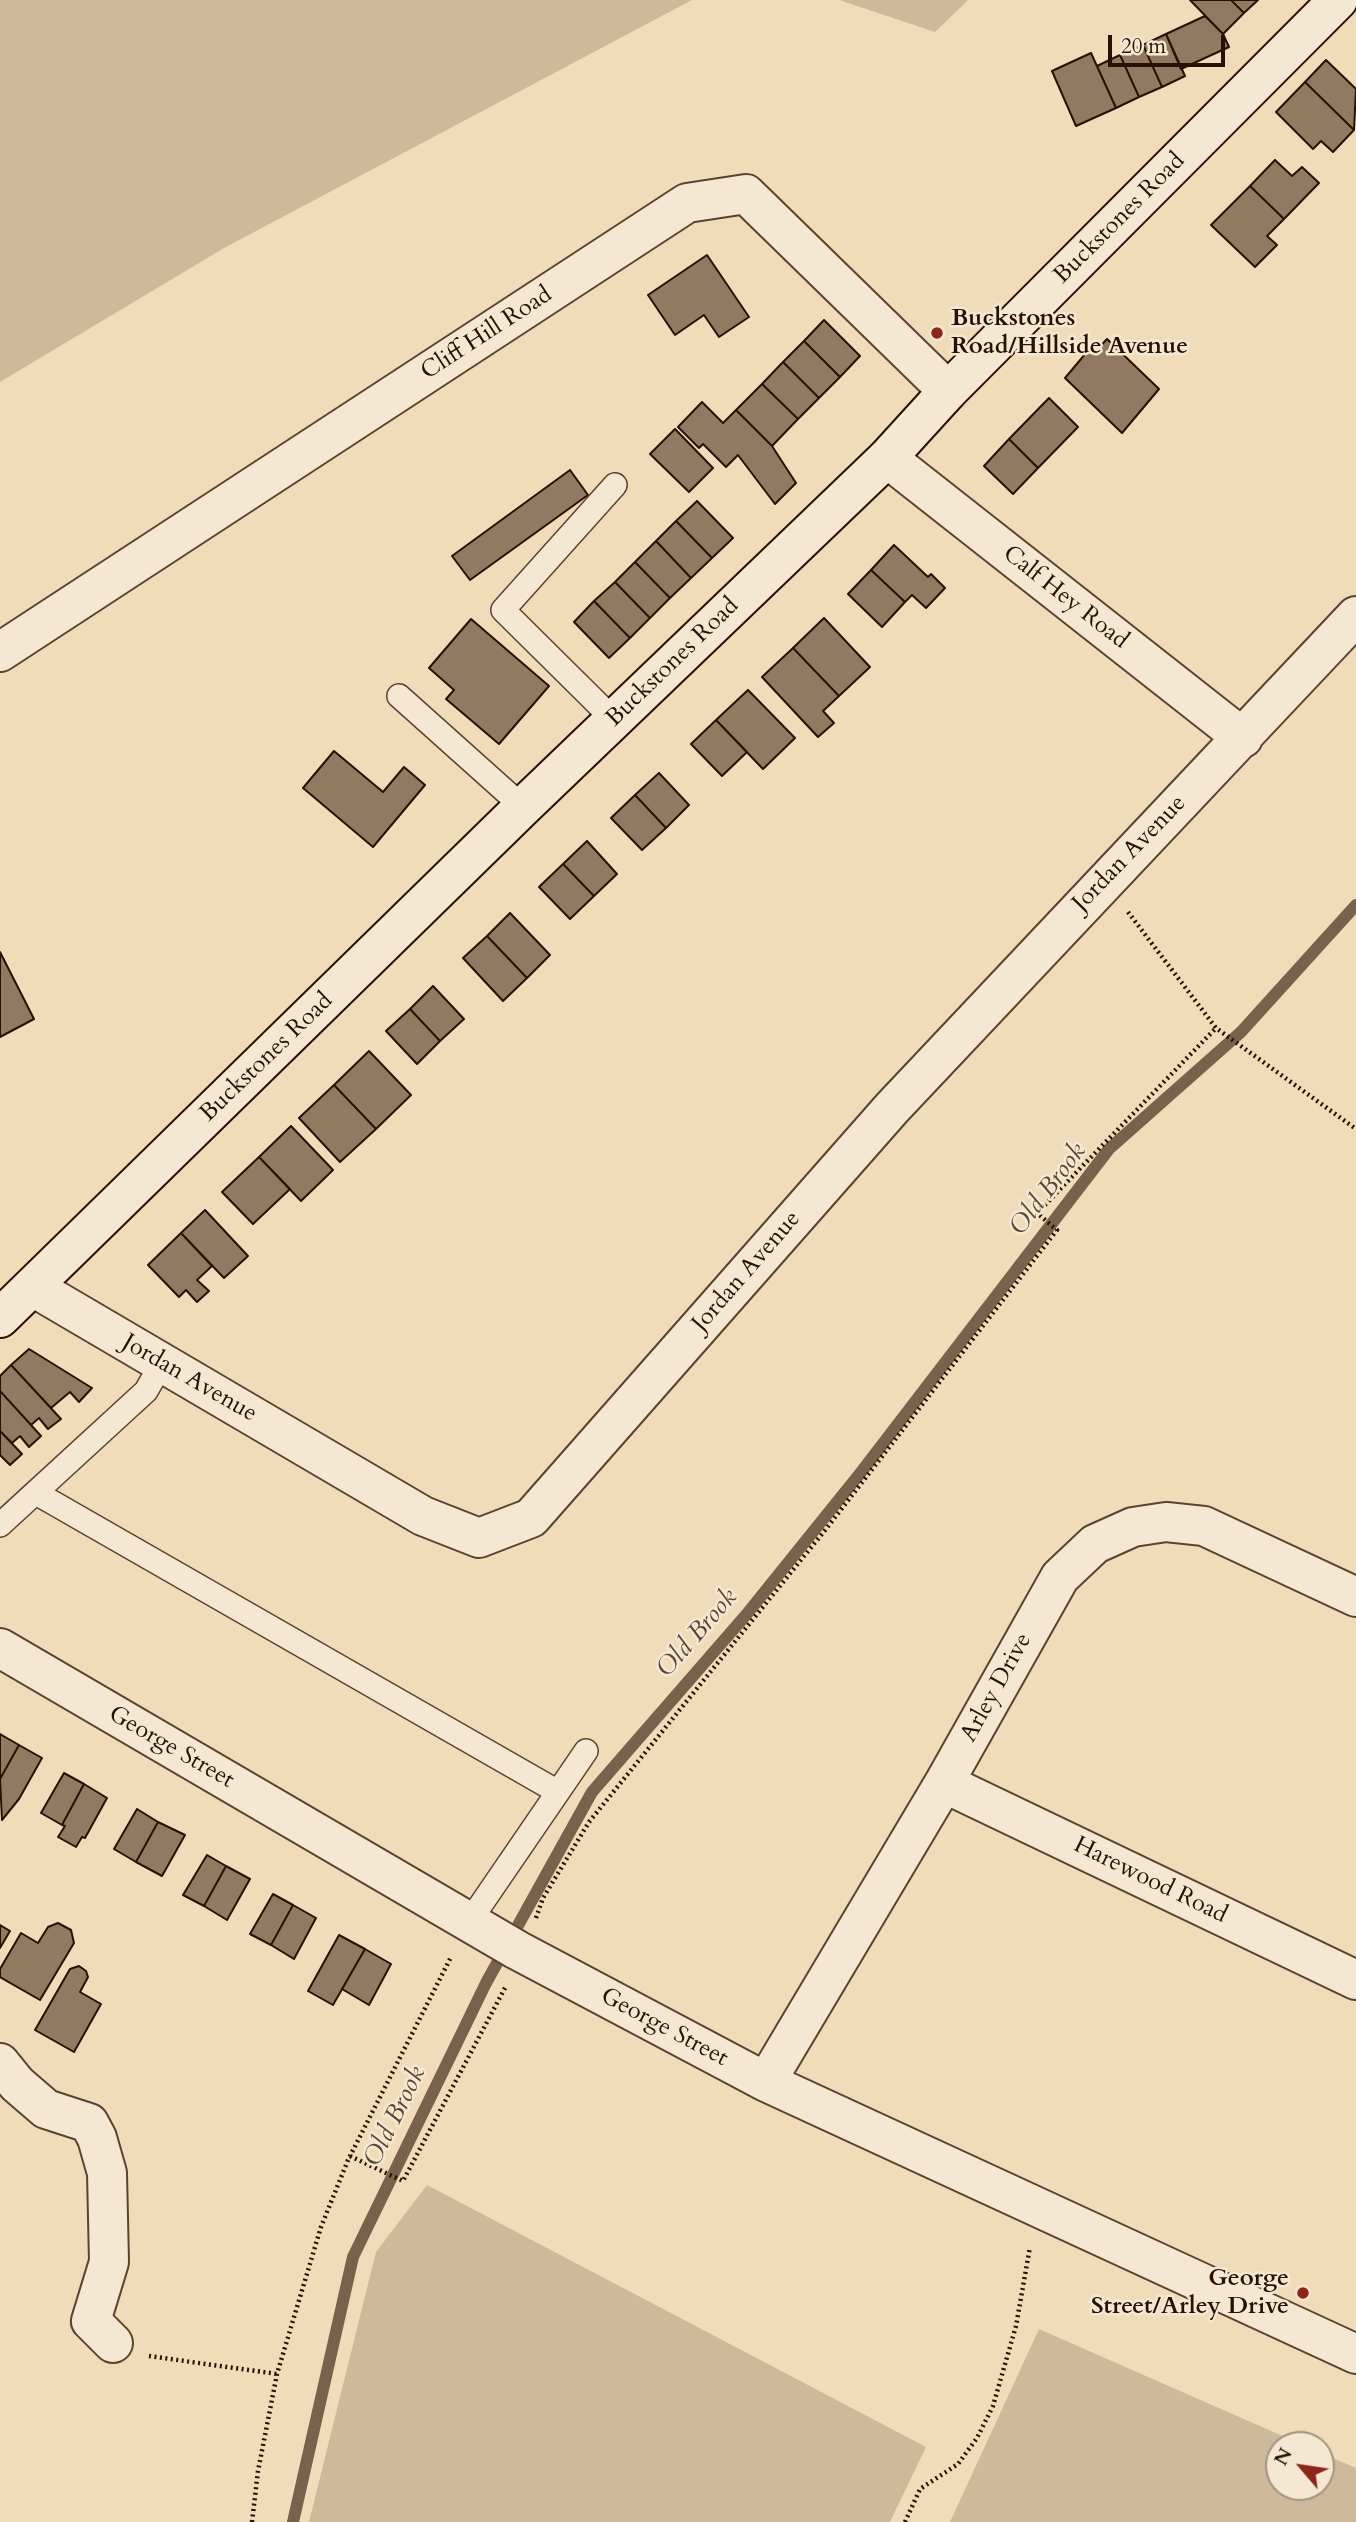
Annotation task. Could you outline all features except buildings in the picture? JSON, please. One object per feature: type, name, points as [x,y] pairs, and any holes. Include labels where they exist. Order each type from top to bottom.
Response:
[{"type":"street","name":"Buckstones Road","points":[[0,1318],[523,807],[887,458],[948,391],[1338,0]]},
{"type":"street","name":"Cliff Hill Road","points":[[0,652],[687,203],[746,194],[948,391]]},
{"type":"street","name":"Calf Hey Road","points":[[887,458],[1243,738]]},
{"type":"street","name":"Jordan Avenue","points":[[33,1287],[423,1516],[479,1538],[531,1518],[892,1108],[1356,616]]},
{"type":"street","name":"Arley Drive","points":[[766,2082],[944,1783],[1060,1577],[1095,1544],[1113,1533],[1166,1522],[1204,1526],[1356,1597]]},
{"type":"street","name":"George Street","points":[[0,1648],[520,1952],[766,2082],[1356,2354]]},
{"type":"street","name":"Harewood Road","points":[[944,1783],[1356,1980]]},
{"type":"street","points":[[0,2063],[17,2084],[46,2109],[89,2123],[107,2173],[109,2262],[91,2321],[113,2343]]},
{"type":"lane","points":[[614,720],[503,610],[615,485]]},
{"type":"lane","points":[[399,696],[523,807]]},
{"type":"lane","points":[[0,1525],[146,1391],[162,1363]]},
{"type":"lane","points":[[37,1491],[43,1497],[558,1792]]},
{"type":"lane","points":[[474,1925],[586,1751]]},
{"type":"path","points":[[1104,881],[1216,1028],[1356,1129]]},
{"type":"path","points":[[350,2156],[403,2181],[520,1952],[543,1898],[589,1822],[818,1539],[1057,1230],[1037,1213],[1216,1028]]},
{"type":"path","points":[[252,2522],[258,2471],[277,2374],[321,2227],[350,2156],[474,1925]]},
{"type":"path","points":[[905,2522],[920,2489],[958,2463],[977,2438],[993,2406],[1016,2326],[1026,2255],[1047,2211]]},
{"type":"path","points":[[113,2343],[139,2355],[277,2374]]},
{"type":"shaded area","points":[[0,0],[692,0],[224,248],[0,382]]},
{"type":"shaded area","points":[[839,0],[968,0],[935,32]]},
{"type":"shaded area","points":[[427,2185],[926,2447],[890,2522],[309,2522],[376,2252]]},
{"type":"shaded area","points":[[1039,2329],[1271,2431],[1265,2431],[1265,2501],[1335,2501],[1335,2459],[1356,2468],[1356,2522],[950,2522]]},
{"type":"waterway","name":"Old Brook","points":[[293,2522],[353,2257],[486,1983],[592,1792],[746,1615],[862,1471],[1109,1149],[1241,1032],[1356,905]]},
{"type":"place","name":"Buckstones Road/Hillside Avenue","points":[[937,333]]},
{"type":"place","name":"George Street/Arley Drive","points":[[1303,2293]]}]
